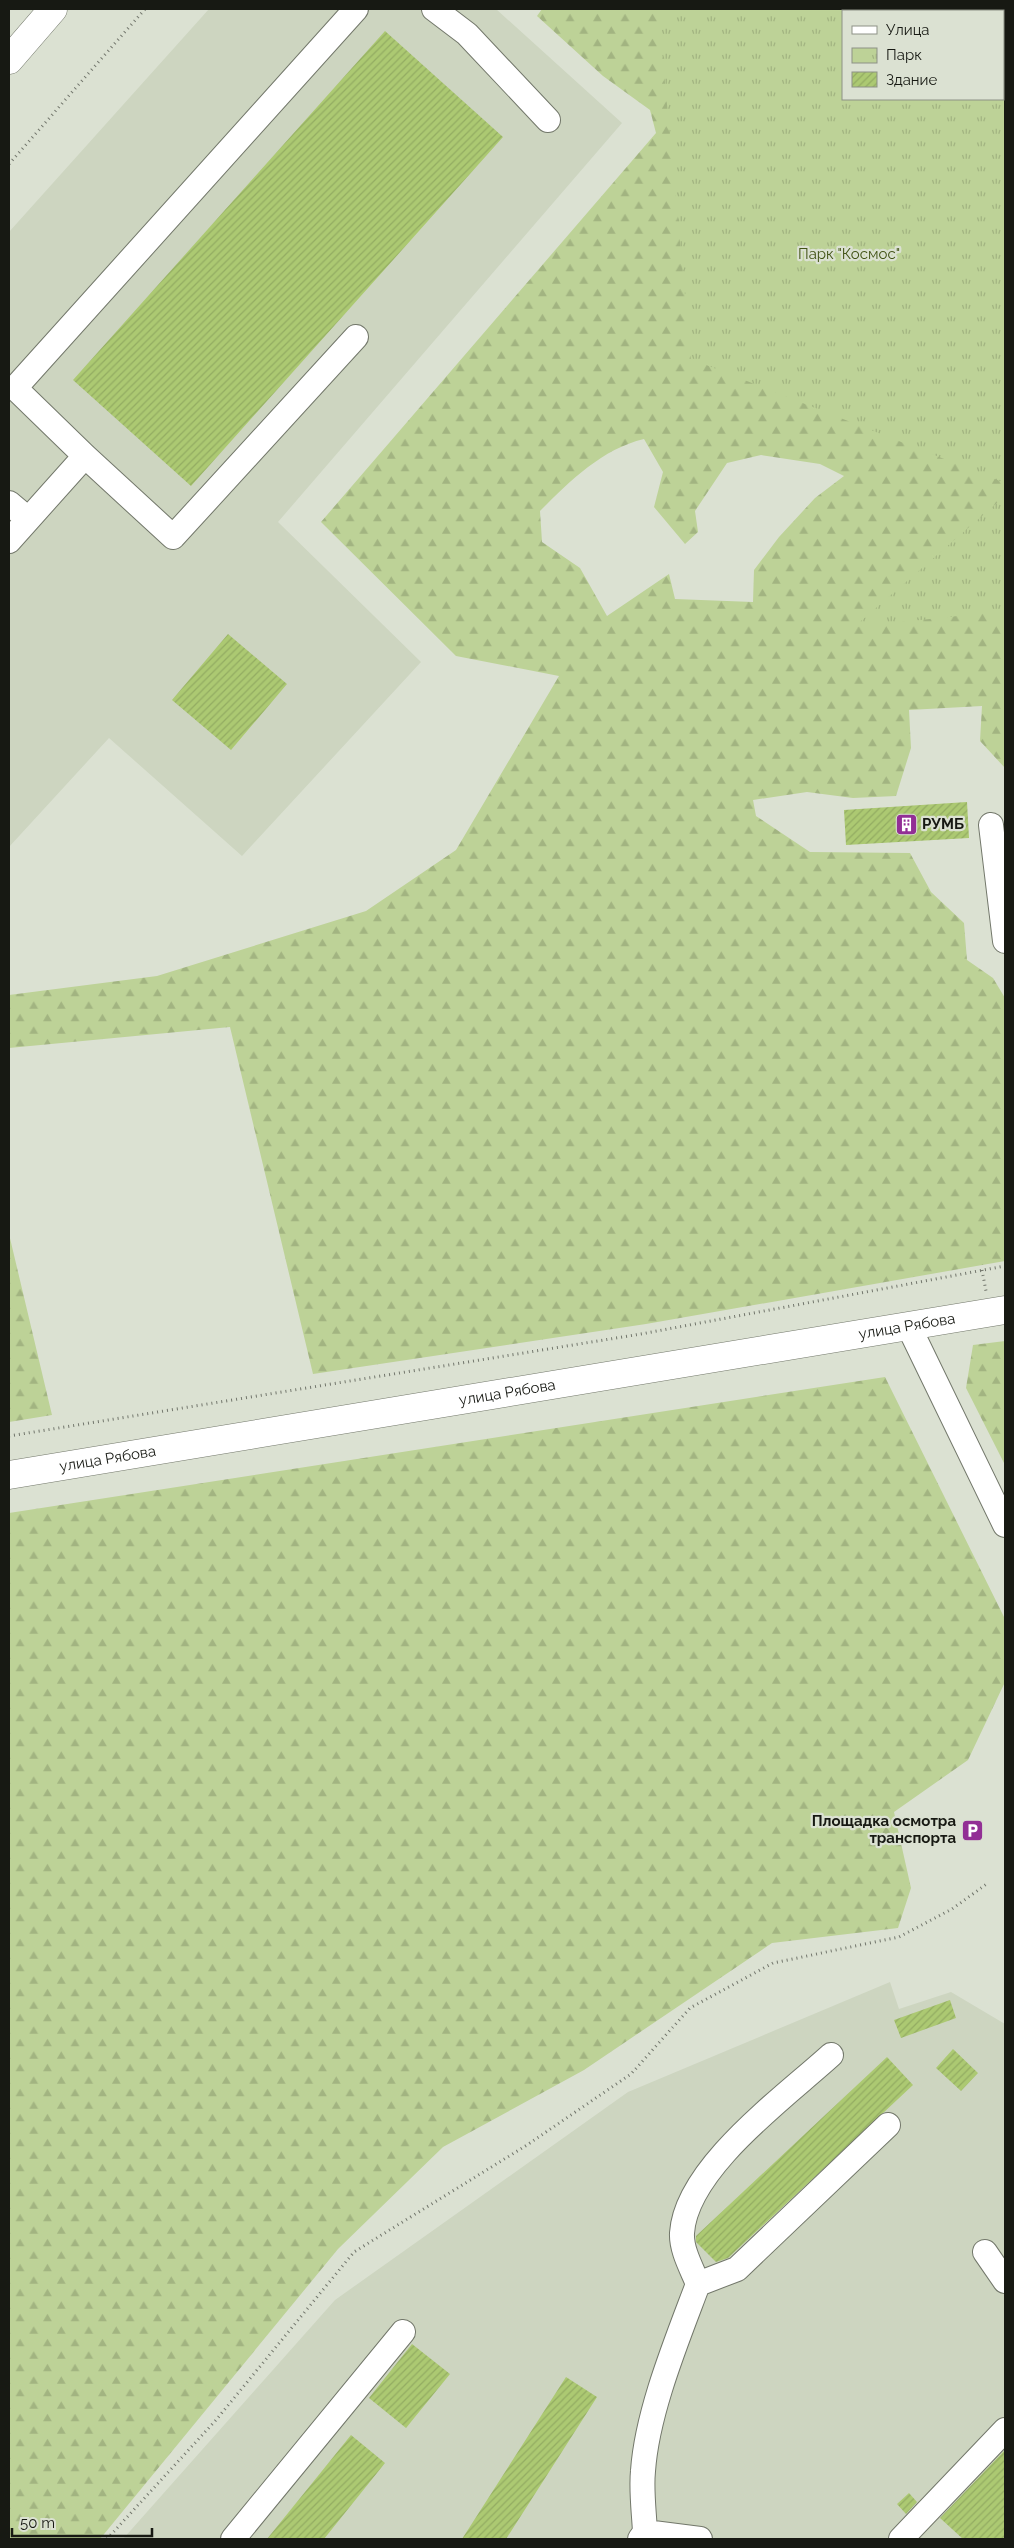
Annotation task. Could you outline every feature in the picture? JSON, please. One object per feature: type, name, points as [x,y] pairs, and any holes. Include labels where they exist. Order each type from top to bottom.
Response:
[{"type":"main road","points":[[9,60],[54,9]]},
{"type":"main road","name":"улица Рябова","points":[[9,1474],[1005,1310]]},
{"type":"street","points":[[356,9],[15,388],[173,537],[356,337]]},
{"type":"street","points":[[434,9],[467,34],[548,120]]},
{"type":"street","points":[[9,541],[85,456]]},
{"type":"street","points":[[9,503],[28,519]]},
{"type":"street","points":[[991,825],[1005,941]]},
{"type":"street","points":[[909,1327],[1005,1525]]},
{"type":"street","points":[[700,2539],[642,2535],[642,2471],[654,2414],[674,2350],[698,2284],[687,2256],[682,2234],[689,2202],[723,2153],[831,2055]]},
{"type":"street","points":[[698,2284],[737,2269],[888,2125]]},
{"type":"street","points":[[985,2252],[1005,2281]]},
{"type":"street","points":[[233,2539],[403,2332]]},
{"type":"street","points":[[900,2539],[1005,2430]]},
{"type":"path","points":[[9,164],[145,9]]},
{"type":"path","points":[[9,1436],[641,1334],[1005,1266]]},
{"type":"path","points":[[107,2539],[216,2420],[354,2252],[527,2145],[631,2074],[690,2008],[773,1963],[899,1937],[952,1908],[988,1883]]},
{"type":"shaded area","points":[[209,9],[496,9],[622,123],[278,522],[421,662],[242,856],[109,738],[9,847],[9,232]]},
{"type":"shaded area","points":[[890,1982],[899,2009],[951,1992],[1005,2024],[1005,2539],[123,2539],[335,2300],[628,2092]]},
{"type":"green space","points":[[542,9],[1005,9],[842,10],[842,100],[1005,162],[1005,768],[980,741],[982,706],[909,710],[911,748],[896,796],[853,798],[807,792],[753,800],[756,816],[810,852],[910,853],[931,892],[964,923],[967,960],[993,978],[1005,998],[1005,1261],[646,1324],[313,1374],[230,1027],[9,1048],[9,995],[157,976],[366,911],[456,850],[559,676],[456,656],[321,522],[656,133],[650,110],[603,76],[537,16]],"holes":[[[644,439],[663,472],[654,507],[685,544],[698,532],[695,511],[727,463],[761,455],[820,464],[844,476],[815,498],[779,537],[754,570],[753,602],[675,599],[669,574],[607,616],[580,568],[542,542],[540,511],[563,488],[601,458],[614,450]]]},
{"type":"green space","name":"Парк \"Космос\"","points":[[658,9],[1005,9],[1005,483],[691,359]]},
{"type":"green space","points":[[1005,496],[1005,611],[854,627]]},
{"type":"green space","points":[[9,1234],[52,1415],[9,1422]]},
{"type":"green space","points":[[1005,1341],[1005,1465],[966,1388],[973,1345]]},
{"type":"green space","points":[[885,1377],[1005,1619],[1005,1682],[968,1760],[894,1812],[911,1888],[898,1928],[772,1943],[584,2070],[443,2147],[338,2249],[100,2539],[9,2539],[9,1513]]},
{"type":"building","points":[[385,31],[503,137],[191,486],[73,380]]},
{"type":"building","points":[[228,634],[287,684],[231,750],[172,700]]},
{"type":"building","name":"РУМБ","points":[[967,802],[969,838],[846,845],[844,810]]},
{"type":"building","points":[[950,2000],[956,2018],[901,2038],[894,2020]]},
{"type":"building","points":[[953,2049],[978,2073],[961,2091],[936,2068]]},
{"type":"building","points":[[887,2057],[913,2085],[728,2258],[716,2262],[696,2242],[696,2236]]},
{"type":"building","points":[[412,2344],[450,2374],[406,2428],[369,2398]]},
{"type":"building","points":[[566,2377],[597,2397],[506,2539],[462,2539]]},
{"type":"building","points":[[351,2435],[385,2463],[324,2539],[267,2539]]},
{"type":"building","points":[[1005,2450],[1005,2539],[963,2539],[940,2518]]},
{"type":"building","points":[[909,2493],[917,2502],[906,2514],[897,2504]]},
{"type":"place","name":"РУМБ","points":[[906,824]]},
{"type":"place","name":"Площадка осмотра транспорта","points":[[972,1830]]}]
